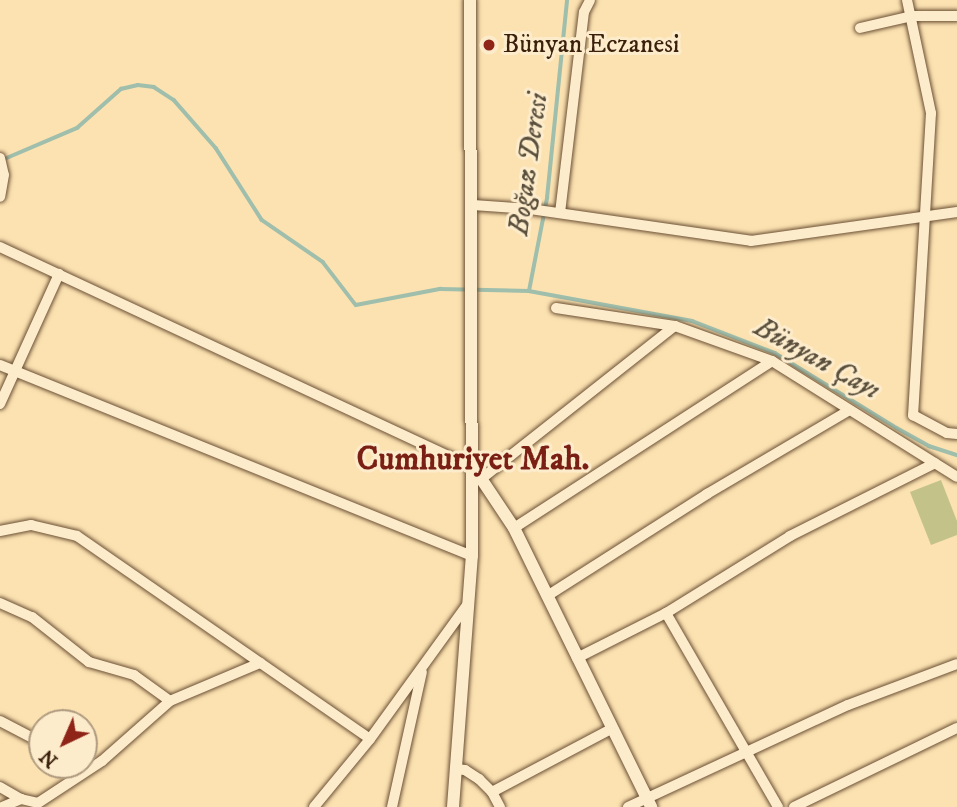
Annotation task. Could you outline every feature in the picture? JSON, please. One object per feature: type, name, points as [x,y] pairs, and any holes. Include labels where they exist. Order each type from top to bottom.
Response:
[{"type":"street","points":[[453,807],[477,473],[470,0]]},
{"type":"street","points":[[557,213],[584,12],[590,0]]},
{"type":"street","points":[[907,0],[930,113],[913,415],[947,433],[957,434]]},
{"type":"street","points":[[860,28],[912,16],[957,16]]},
{"type":"street","points":[[0,158],[4,175],[0,197]]},
{"type":"street","points":[[473,205],[530,209],[751,241],[924,214],[957,212]]},
{"type":"street","points":[[0,247],[477,473],[514,528],[649,802]]},
{"type":"street","points":[[0,404],[59,274]]},
{"type":"street","points":[[556,308],[675,326],[772,361],[957,477]]},
{"type":"street","points":[[477,473],[675,326]]},
{"type":"street","points":[[514,528],[772,361]]},
{"type":"street","points":[[0,365],[472,555]]},
{"type":"street","points":[[547,596],[707,494],[848,411]]},
{"type":"street","points":[[577,658],[667,613],[790,536],[935,463]]},
{"type":"street","points":[[0,531],[31,525],[77,536],[370,738]]},
{"type":"street","points":[[314,807],[370,738],[470,599]]},
{"type":"street","points":[[0,603],[32,617],[89,662],[134,675],[170,701]]},
{"type":"street","points":[[667,613],[778,807]]},
{"type":"street","points":[[98,762],[170,701],[261,663]]},
{"type":"street","points":[[628,807],[649,802],[747,750],[848,705],[957,664]]},
{"type":"street","points":[[391,807],[423,666]]},
{"type":"street","points":[[0,720],[28,735]]},
{"type":"street","points":[[794,807],[957,728]]},
{"type":"street","points":[[492,792],[611,729]]},
{"type":"street","points":[[457,769],[465,770],[479,779],[492,792],[500,807]]},
{"type":"street","points":[[0,787],[21,799],[38,803],[67,779]]},
{"type":"street","points":[[2,807],[21,799]]},
{"type":"shaded area","points":[[941,480],[957,521],[957,535],[931,545],[910,492]]},
{"type":"waterway","name":"Boğaz Deresi","points":[[529,291],[547,198],[567,0]]},
{"type":"waterway","name":"Bünyan Çayı","points":[[2,160],[77,128],[121,89],[138,85],[154,87],[174,100],[216,148],[262,220],[323,262],[356,305],[440,289],[529,291],[692,321],[775,353],[929,446],[957,455]]},
{"type":"place","name":"Bünyan Eczanesi","points":[[489,45]]},
{"type":"district","name":"Cumhuriyet Mah.","points":[[473,460]]}]
